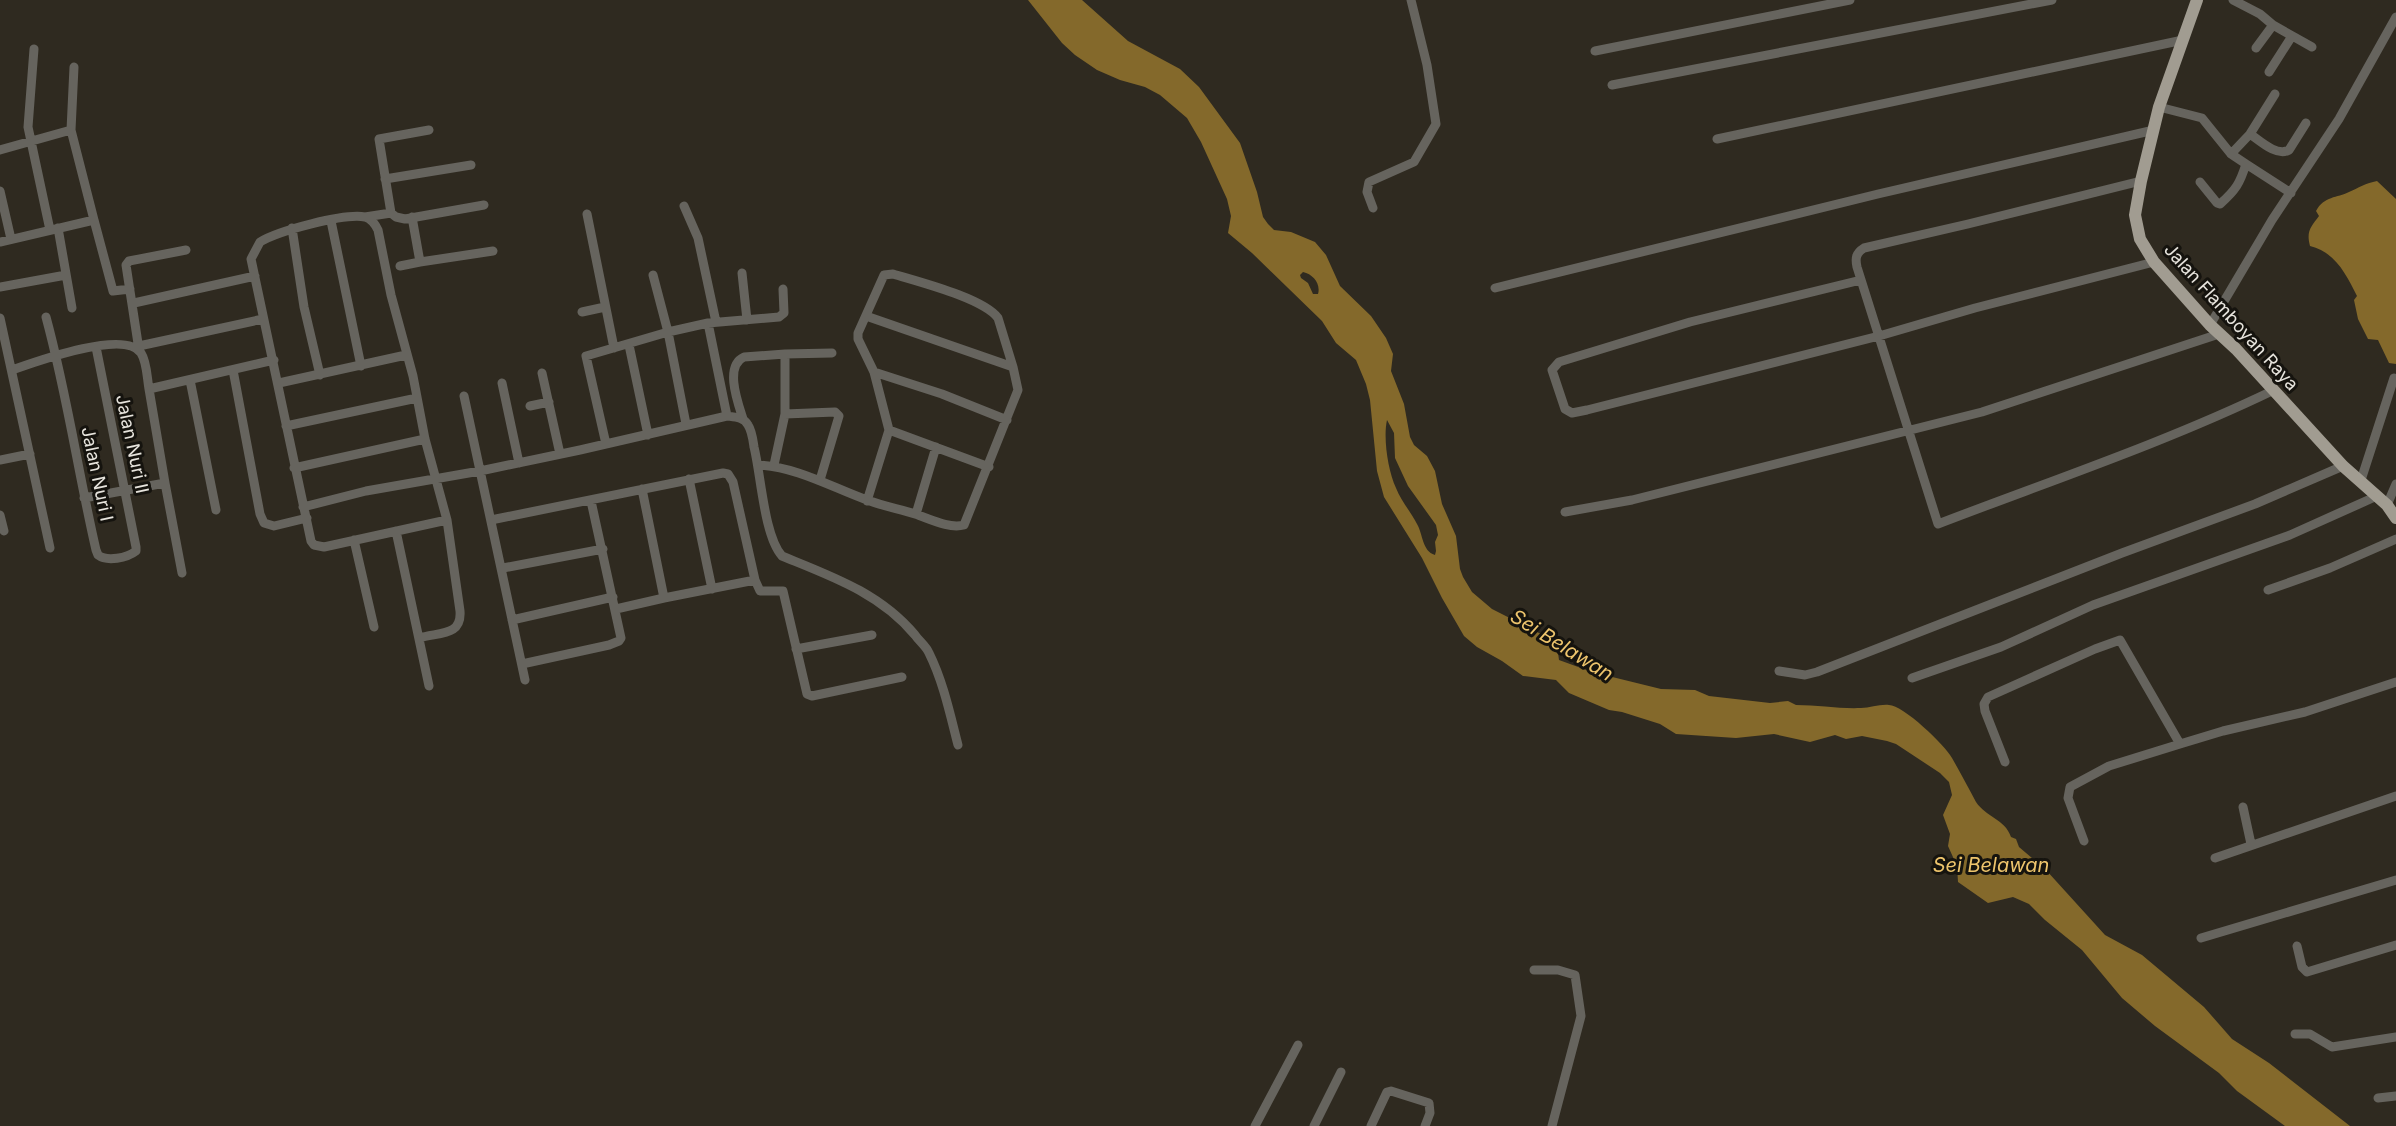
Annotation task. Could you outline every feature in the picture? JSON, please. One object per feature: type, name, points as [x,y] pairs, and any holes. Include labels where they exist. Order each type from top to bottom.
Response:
[{"type":"main road","name":"Jalan Flamboyan Raya","points":[[2197,0],[2159,107],[2141,181],[2135,215],[2140,239],[2154,262],[2210,325],[2236,349],[2343,466],[2387,505],[2396,518]]},
{"type":"street","points":[[1372,208],[1367,192],[1369,182],[1414,162],[1436,124],[1427,65],[1411,0]]},
{"type":"street","points":[[1595,51],[1850,0]]},
{"type":"street","points":[[1611,85],[2052,0]]},
{"type":"street","points":[[2233,0],[2260,14],[2273,25],[2312,48]]},
{"type":"street","points":[[2210,325],[2272,220],[2339,119],[2396,17]]},
{"type":"street","points":[[2256,48],[2273,25]]},
{"type":"street","points":[[2269,72],[2292,36]]},
{"type":"street","points":[[1717,139],[2183,40]]},
{"type":"street","points":[[34,49],[28,121],[72,308]]},
{"type":"street","points":[[74,67],[71,130],[112,291],[130,289]]},
{"type":"street","points":[[2231,154],[2250,134],[2275,94]]},
{"type":"street","points":[[2159,107],[2202,118],[2231,154],[2291,193]]},
{"type":"street","points":[[2250,134],[2279,152],[2285,152],[2289,150],[2306,123]]},
{"type":"street","points":[[0,150],[71,130]]},
{"type":"street","points":[[429,130],[379,139],[391,213],[396,217],[412,217],[484,205]]},
{"type":"street","points":[[1495,288],[1878,194],[2154,130]]},
{"type":"street","points":[[2200,182],[2220,204],[2240,184],[2246,164]]},
{"type":"street","points":[[386,179],[471,165]]},
{"type":"street","points":[[2141,181],[1864,248],[1857,253],[1856,261],[1861,280],[1938,524],[2133,452],[2220,416],[2272,391]]},
{"type":"street","points":[[0,191],[11,239]]},
{"type":"street","points":[[684,206],[698,238],[727,416]]},
{"type":"street","points":[[391,213],[292,228],[260,242],[251,259],[279,383],[294,468],[311,541],[314,545],[324,547],[447,520]]},
{"type":"street","points":[[587,214],[614,348]]},
{"type":"street","points":[[365,217],[374,222],[378,230],[425,439],[447,520],[461,619],[457,628],[452,631],[419,638]]},
{"type":"street","points":[[412,217],[420,262]]},
{"type":"street","points":[[0,242],[94,220]]},
{"type":"street","points":[[331,221],[361,366]]},
{"type":"street","points":[[292,228],[304,307],[320,375]]},
{"type":"street","points":[[182,573],[126,268],[129,261],[186,250]]},
{"type":"street","points":[[400,266],[493,250]]},
{"type":"street","points":[[1861,280],[1690,322],[1559,362],[1552,367],[1565,409],[1572,413],[1879,336],[1975,308],[2154,262]]},
{"type":"street","points":[[742,273],[747,320]]},
{"type":"street","points":[[759,465],[774,465],[820,480],[867,501],[957,526],[964,525],[1018,390],[998,318],[993,311],[975,301],[888,273],[884,275],[858,339],[874,372],[890,430],[867,501]]},
{"type":"street","points":[[653,274],[668,332],[686,424]]},
{"type":"street","points":[[0,287],[66,275]]},
{"type":"street","points":[[134,303],[255,276]]},
{"type":"street","points":[[606,444],[586,356],[668,332],[712,323],[783,316],[783,289]]},
{"type":"street","points":[[582,312],[605,308]]},
{"type":"street","points":[[866,316],[1013,367]]},
{"type":"street","name":"Jalan Nuri I","points":[[46,317],[57,355],[84,498],[98,555],[106,559],[128,556],[134,554],[136,547]]},
{"type":"street","points":[[12,370],[57,355],[96,347],[123,343],[139,348],[263,319]]},
{"type":"street","points":[[0,320],[50,548]]},
{"type":"street","points":[[1565,512],[1632,500],[1982,412],[2219,334]]},
{"type":"street","points":[[629,345],[648,435]]},
{"type":"street","name":"Jalan Nuri II","points":[[96,347],[136,547]]},
{"type":"street","points":[[832,353],[744,357],[738,359],[735,364],[734,385],[759,465],[768,521],[777,550],[782,556],[832,575],[862,591],[883,604],[903,621],[928,651],[947,704],[958,745]]},
{"type":"street","points":[[774,465],[785,414],[785,354]]},
{"type":"street","points":[[279,383],[406,355]]},
{"type":"street","points":[[149,389],[274,360]]},
{"type":"street","points":[[233,370],[260,514],[264,524],[274,526],[307,518]]},
{"type":"street","points":[[874,372],[942,394],[1007,420]]},
{"type":"street","points":[[543,373],[560,454]]},
{"type":"street","points":[[2361,480],[2394,378]]},
{"type":"street","points":[[190,380],[216,510]]},
{"type":"street","points":[[502,383],[519,463]]},
{"type":"street","points":[[464,396],[503,568],[525,680]]},
{"type":"street","points":[[286,426],[417,398]]},
{"type":"street","points":[[530,405],[549,402]]},
{"type":"street","points":[[785,414],[835,412],[839,416],[820,480]]},
{"type":"street","points":[[303,507],[366,491],[519,463],[648,435],[686,424],[727,416],[743,419]]},
{"type":"street","points":[[890,430],[989,467]]},
{"type":"street","points":[[294,468],[425,439]]},
{"type":"street","points":[[916,514],[936,447]]},
{"type":"street","points":[[0,460],[30,453]]},
{"type":"street","points":[[1779,671],[1805,675],[1817,672],[2100,561],[2255,504],[2343,466]]},
{"type":"street","points":[[491,520],[723,473],[730,477],[755,580],[760,591],[783,591],[807,694],[812,696],[902,677]]},
{"type":"street","points":[[689,479],[712,589]]},
{"type":"street","points":[[84,498],[165,483]]},
{"type":"street","points":[[2387,505],[2396,484]]},
{"type":"street","points":[[642,489],[664,598]]},
{"type":"street","points":[[1912,678],[2001,647],[2093,605],[2290,535],[2377,496]]},
{"type":"street","points":[[522,664],[619,641],[621,634],[616,609],[591,501]]},
{"type":"street","points":[[0,515],[3,531]]},
{"type":"street","points":[[396,531],[429,686]]},
{"type":"street","points":[[2268,590],[2330,568],[2396,539]]},
{"type":"street","points":[[354,540],[374,627]]},
{"type":"street","points":[[503,568],[603,549]]},
{"type":"street","points":[[616,609],[755,580]]},
{"type":"street","points":[[512,620],[613,597]]},
{"type":"street","points":[[796,649],[872,635]]},
{"type":"street","points":[[2005,762],[1985,711],[1984,704],[1988,697],[2120,640],[2181,744]]},
{"type":"street","points":[[2084,841],[2068,798],[2070,787],[2109,766],[2223,731],[2305,712],[2396,682]]},
{"type":"street","points":[[2215,858],[2396,796]]},
{"type":"street","points":[[2243,807],[2251,844]]},
{"type":"street","points":[[2201,938],[2396,880]]},
{"type":"street","points":[[2297,946],[2302,967],[2307,972],[2396,945]]},
{"type":"street","points":[[1534,970],[1558,970],[1575,975],[1581,1016],[1552,1126]]},
{"type":"street","points":[[2295,1034],[2310,1034],[2332,1047],[2396,1037]]},
{"type":"street","points":[[1256,1126],[1298,1045]]},
{"type":"street","points":[[1314,1126],[1341,1072]]},
{"type":"street","points":[[1371,1126],[1387,1092],[1391,1090],[1429,1103],[1430,1113],[1425,1126]]},
{"type":"street","points":[[2378,1098],[2396,1096]]},
{"type":"water","name":"Sei Belawan","points":[[1028,0],[1082,0],[1128,41],[1180,69],[1199,87],[1240,143],[1263,217],[1268,224],[1274,230],[1291,232],[1315,242],[1326,255],[1340,286],[1371,316],[1386,338],[1393,354],[1391,371],[1404,404],[1410,437],[1414,445],[1427,456],[1435,471],[1442,504],[1456,536],[1463,577],[1472,592],[1492,609],[1539,633],[1556,638],[1559,660],[1592,672],[1661,689],[1695,690],[1709,696],[1770,703],[1788,701],[1796,705],[1845,708],[1889,705],[1904,711],[1948,752],[1980,807],[2004,826],[2011,837],[2016,839],[2019,847],[2046,870],[2105,935],[2142,955],[2204,1007],[2232,1039],[2269,1063],[2350,1126],[2285,1126],[2237,1091],[2219,1073],[2155,1026],[2122,998],[2082,950],[2029,904],[2013,897],[1988,903],[1958,882],[1957,866],[1948,846],[1950,834],[1943,815],[1952,795],[1949,782],[1940,773],[1896,744],[1862,736],[1846,739],[1835,735],[1810,742],[1774,734],[1736,738],[1676,734],[1660,724],[1609,710],[1569,693],[1556,680],[1523,676],[1477,647],[1464,636],[1422,558],[1384,497],[1377,471],[1370,400],[1356,360],[1336,343],[1322,321],[1252,253],[1228,233],[1231,216],[1227,199],[1201,142],[1187,118],[1160,95],[1145,87],[1097,70],[1062,43]],"holes":[[[1303,272],[1315,280],[1319,290],[1318,294],[1313,294],[1308,283],[1301,278],[1300,275]],[[1387,420],[1394,433],[1395,458],[1408,486],[1436,525],[1438,535],[1435,542],[1435,555],[1425,546],[1417,524],[1393,481],[1386,445]]]},
{"type":"water","points":[[2377,181],[2396,199],[2396,364],[2389,363],[2378,340],[2368,339],[2358,319],[2354,300],[2357,296],[2344,272],[2326,253],[2310,246],[2309,241],[2310,230],[2319,216],[2316,211],[2319,206],[2331,198]]}]
